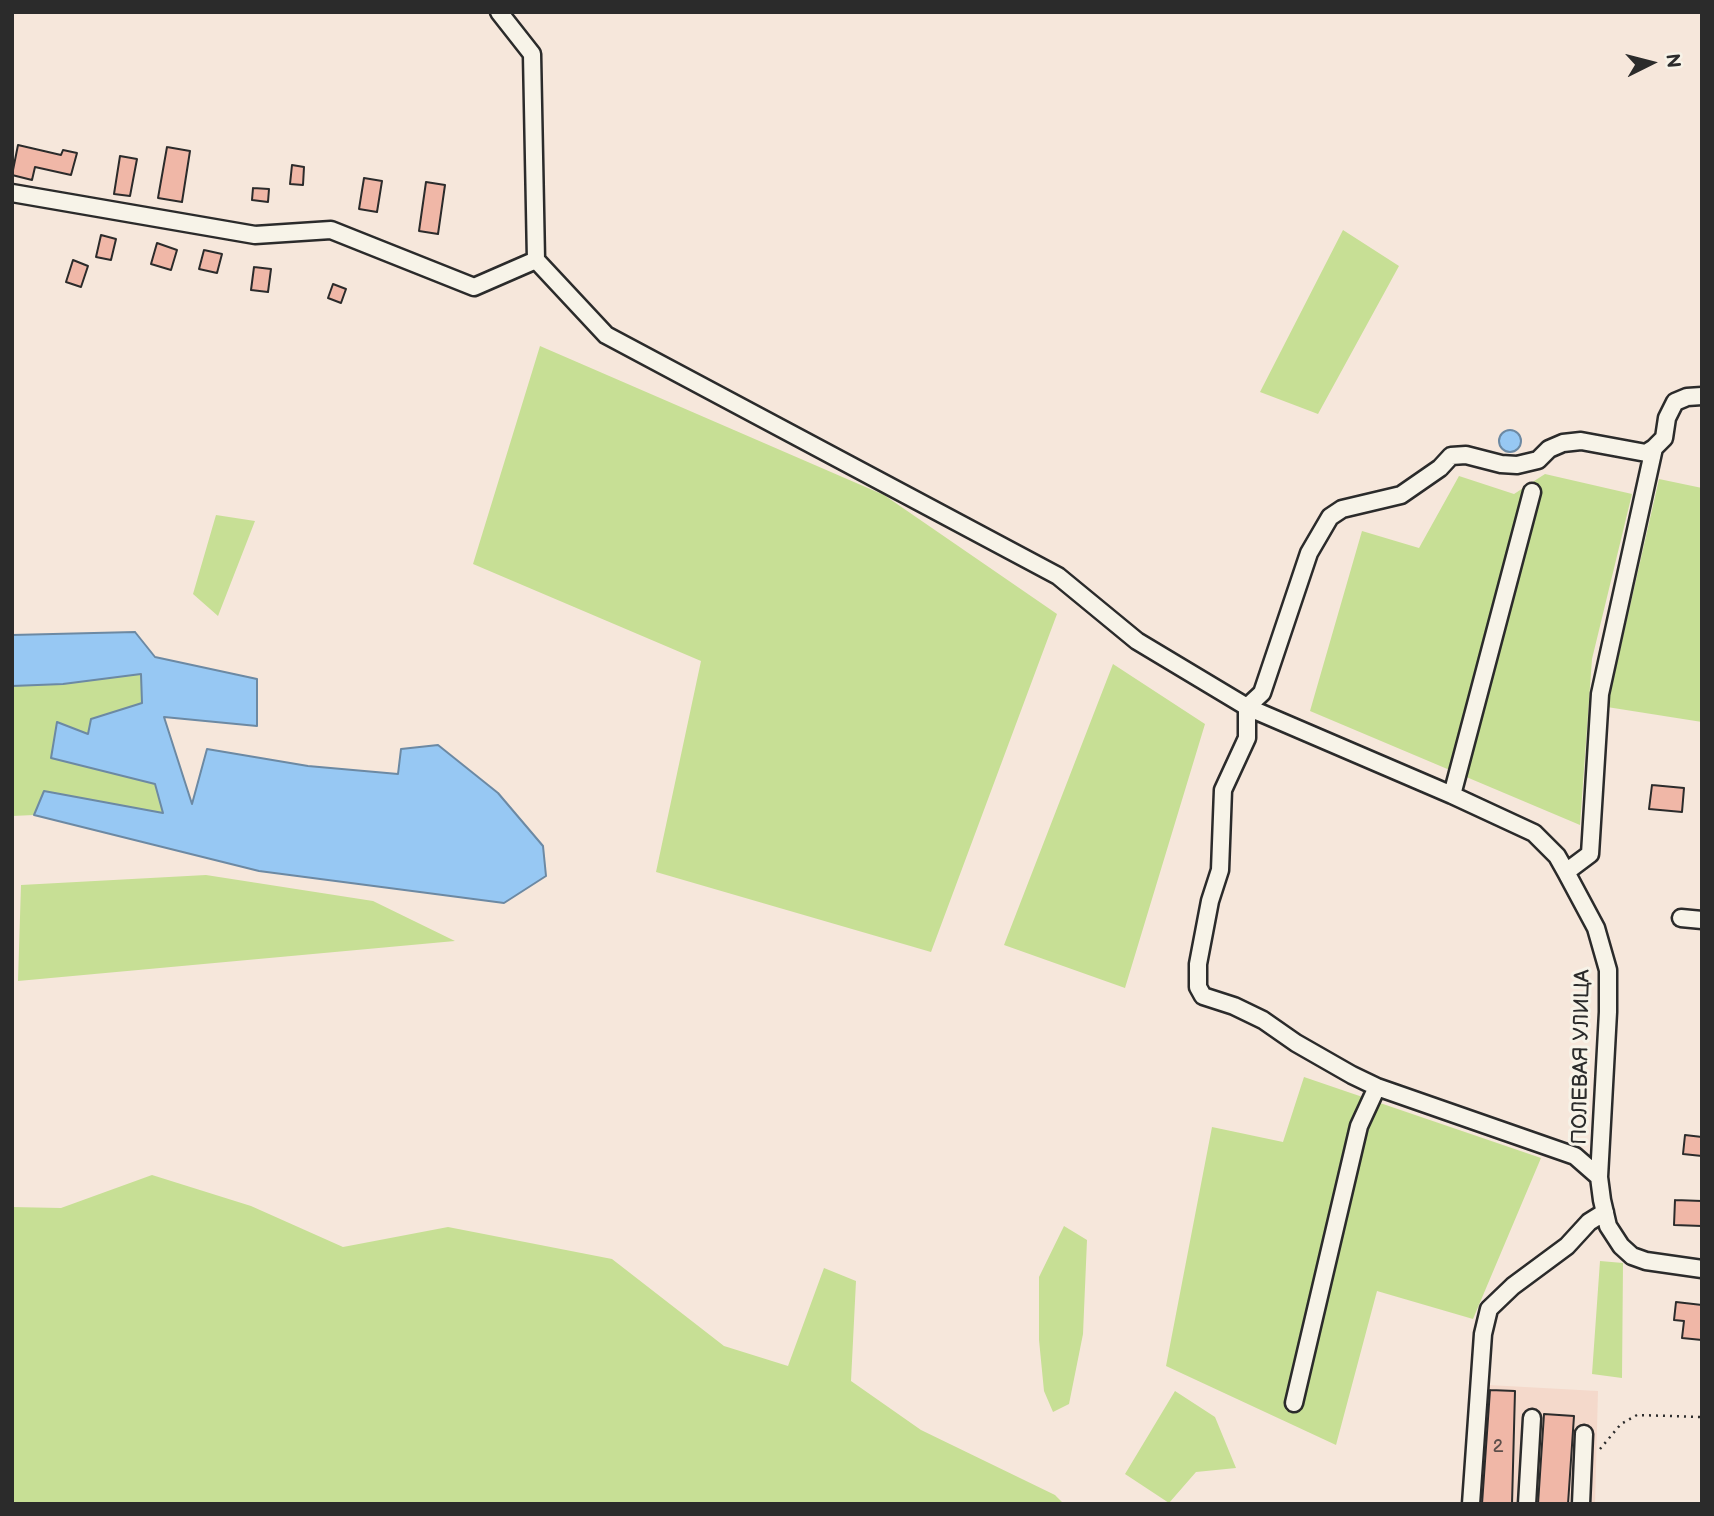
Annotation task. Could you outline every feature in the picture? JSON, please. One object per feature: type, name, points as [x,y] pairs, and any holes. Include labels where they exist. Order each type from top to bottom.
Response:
[{"type":"street","points":[[12,193],[255,235],[331,230],[474,287],[536,260],[532,54],[499,12]]},
{"type":"street","name":"ПОЛЕВАЯ УЛИЦА","points":[[536,260],[606,335],[1058,576],[1137,641],[1247,706],[1534,833],[1557,856],[1596,928],[1608,970],[1599,1177],[1608,1226],[1621,1246],[1632,1256],[1646,1261],[1702,1269]]},
{"type":"street","points":[[1599,1177],[1575,1156],[1377,1087],[1307,1049],[1263,1020],[1234,1006],[1203,996],[1198,987],[1198,964],[1210,901],[1220,870],[1223,790],[1247,738],[1247,706],[1262,693],[1309,553],[1330,517],[1342,509],[1401,495],[1440,468],[1451,456],[1466,455],[1517,465],[1538,460],[1549,449],[1563,443],[1581,441],[1646,453],[1664,438],[1667,418],[1675,402],[1687,397],[1702,396]]},
{"type":"street","points":[[1566,873],[1590,853],[1600,694],[1654,448]]},
{"type":"street","points":[[1452,795],[1532,492]]},
{"type":"street","points":[[1681,918],[1702,920]]},
{"type":"street","points":[[1294,1403],[1359,1126],[1377,1087]]},
{"type":"street","points":[[1471,1504],[1483,1334],[1489,1309],[1514,1286],[1567,1246],[1589,1222],[1605,1212]]},
{"type":"street","points":[[1527,1504],[1532,1418]]},
{"type":"street","points":[[1581,1504],[1584,1434]]},
{"type":"path","points":[[1583,1461],[1598,1451],[1621,1424],[1637,1415],[1702,1417]]},
{"type":"shaded area","points":[[1470,1384],[1598,1391],[1595,1504],[1464,1504]]},
{"type":"green space","points":[[1343,230],[1399,266],[1318,414],[1260,392]]},
{"type":"green space","points":[[540,346],[884,495],[1057,614],[931,952],[656,872],[701,661],[473,564]]},
{"type":"green space","points":[[1545,474],[1632,494],[1592,659],[1580,825],[1310,711],[1362,531],[1419,548],[1459,476],[1514,494]]},
{"type":"green space","points":[[1659,479],[1702,488],[1702,722],[1607,707]]},
{"type":"green space","points":[[216,515],[255,521],[218,616],[193,594]]},
{"type":"green space","points":[[1113,664],[1205,724],[1125,988],[1004,945]]},
{"type":"green space","points":[[142,674],[142,703],[92,719],[156,784],[164,814],[45,791],[34,815],[12,816],[12,686],[63,684]]},
{"type":"green space","points":[[206,875],[373,901],[455,941],[18,981],[21,885]]},
{"type":"green space","points":[[1304,1077],[1541,1158],[1473,1319],[1377,1291],[1336,1445],[1166,1366],[1212,1127],[1283,1142]]},
{"type":"green space","points":[[152,1175],[251,1206],[343,1247],[448,1227],[612,1259],[724,1346],[788,1366],[824,1268],[856,1281],[851,1381],[921,1430],[1055,1495],[1064,1504],[12,1504],[12,1207],[61,1208]]},
{"type":"green space","points":[[1064,1226],[1087,1240],[1083,1334],[1069,1404],[1053,1412],[1044,1391],[1039,1340],[1039,1277]]},
{"type":"green space","points":[[1600,1261],[1623,1263],[1622,1378],[1592,1374]]},
{"type":"green space","points":[[1175,1391],[1215,1417],[1236,1468],[1196,1472],[1169,1503],[1125,1474]]},
{"type":"water","points":[[1510,430],[1518,433],[1521,441],[1518,449],[1510,452],[1502,449],[1499,441],[1502,433]]},
{"type":"water","points":[[135,632],[155,657],[257,679],[257,726],[164,717],[192,804],[207,749],[308,766],[398,774],[401,749],[438,745],[498,793],[543,846],[546,876],[504,903],[259,871],[34,815],[44,791],[163,813],[155,784],[51,758],[57,722],[88,734],[91,719],[142,703],[141,674],[63,684],[12,686],[12,635]]},
{"type":"building","points":[[18,145],[61,155],[63,150],[77,153],[71,175],[35,167],[32,180],[12,175]]},
{"type":"building","points":[[167,147],[190,151],[182,202],[158,198]]},
{"type":"building","points":[[120,156],[137,159],[130,196],[114,194]]},
{"type":"building","points":[[292,165],[304,167],[303,185],[290,184]]},
{"type":"building","points":[[364,178],[382,181],[377,212],[359,209]]},
{"type":"building","points":[[426,182],[445,185],[438,234],[419,231]]},
{"type":"building","points":[[253,188],[269,189],[268,202],[252,200]]},
{"type":"building","points":[[101,235],[116,239],[111,260],[96,257]]},
{"type":"building","points":[[157,243],[177,250],[171,270],[151,264]]},
{"type":"building","points":[[204,250],[222,254],[217,273],[199,269]]},
{"type":"building","points":[[73,260],[88,266],[81,287],[66,282]]},
{"type":"building","points":[[254,267],[271,269],[268,292],[251,290]]},
{"type":"building","points":[[333,284],[346,289],[341,303],[328,298]]},
{"type":"building","points":[[1652,785],[1684,788],[1682,812],[1649,809]]},
{"type":"building","points":[[1685,1135],[1702,1137],[1702,1156],[1683,1154]]},
{"type":"building","points":[[1675,1200],[1702,1201],[1702,1226],[1674,1225]]},
{"type":"building","points":[[1676,1302],[1702,1305],[1702,1340],[1682,1338],[1684,1321],[1674,1320]]},
{"type":"building","points":[[1490,1390],[1515,1391],[1512,1504],[1482,1504]]},
{"type":"building","points":[[1544,1414],[1574,1416],[1568,1504],[1538,1504]]}]
